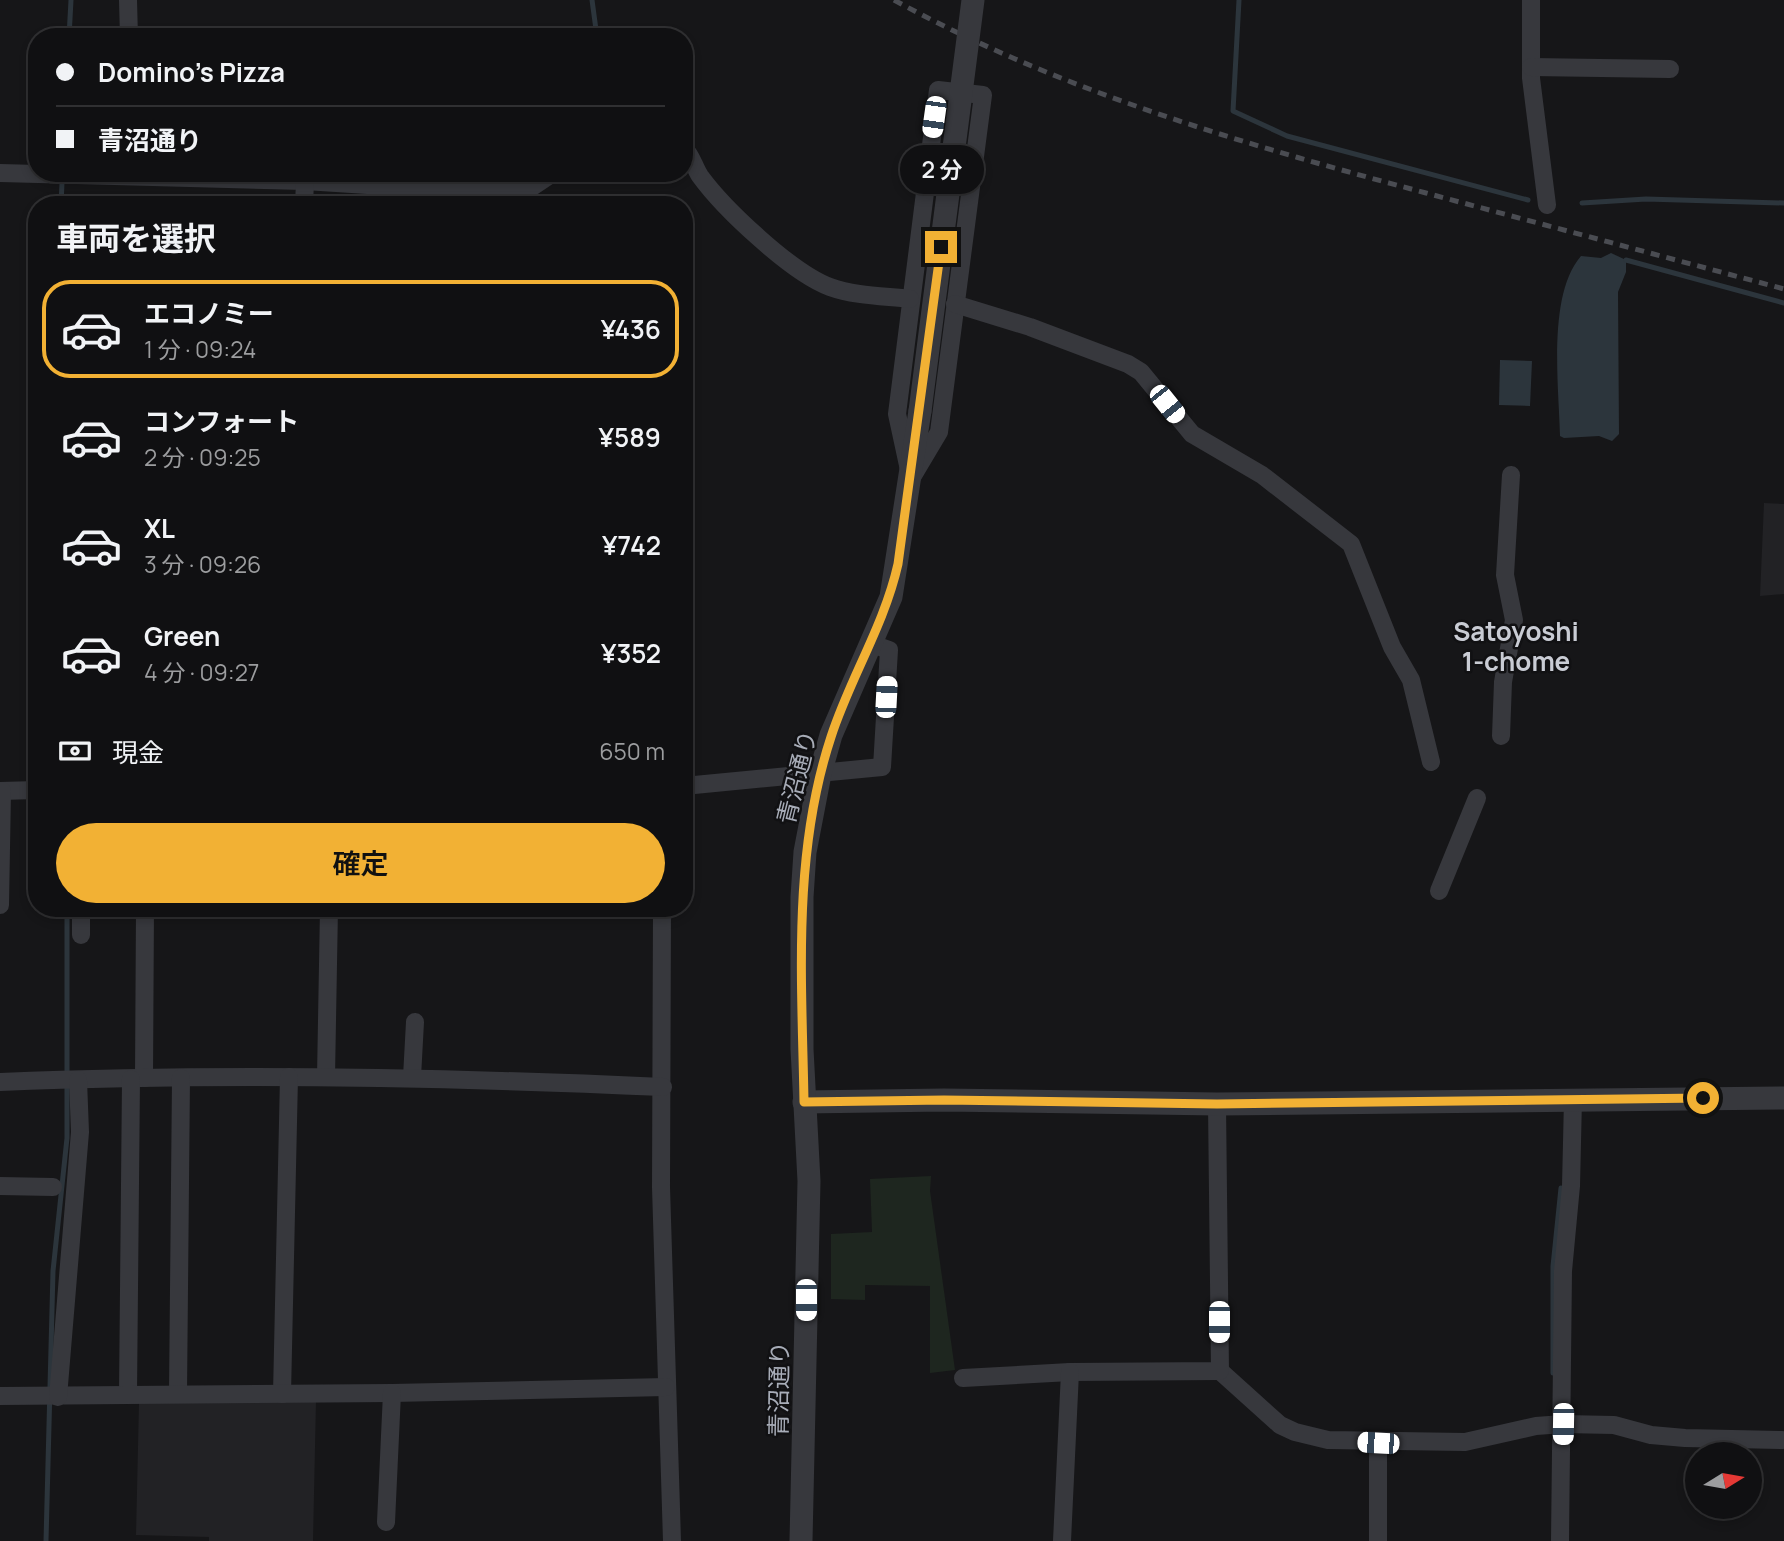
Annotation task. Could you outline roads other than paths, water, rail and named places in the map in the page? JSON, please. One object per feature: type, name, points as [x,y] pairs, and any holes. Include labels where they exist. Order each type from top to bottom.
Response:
[{"type":"street","points":[[128,0],[129,28]]},
{"type":"street","name":"青沼通り","points":[[801,1541],[809,1181],[804,1102],[802,897],[806,852],[820,774],[831,735],[891,597],[911,479],[974,0]]},
{"type":"street","points":[[1531,0],[1531,67],[1547,205]]},
{"type":"street","points":[[1531,67],[1670,69]]},
{"type":"street","points":[[937,90],[983,95],[939,432],[911,479],[897,414],[937,90]]},
{"type":"street","points":[[693,164],[699,175],[726,204],[793,264],[827,286],[910,299]]},
{"type":"street","points":[[0,173],[28,174]]},
{"type":"street","points":[[311,182],[402,196]]},
{"type":"street","points":[[469,196],[529,189],[540,182]]},
{"type":"street","points":[[956,304],[1030,327],[1128,364],[1141,372],[1192,434],[1262,475],[1351,544],[1392,647],[1411,680],[1432,762]]},
{"type":"street","points":[[1501,736],[1503,682],[1514,620],[1505,575],[1511,475]]},
{"type":"street","points":[[693,785],[882,767],[889,650],[872,644]]},
{"type":"street","points":[[0,905],[1,791],[28,790]]},
{"type":"street","points":[[1439,891],[1477,798]]},
{"type":"street","points":[[80,935],[81,917]]},
{"type":"street","points":[[128,1394],[145,917]]},
{"type":"street","points":[[327,1077],[329,917]]},
{"type":"street","points":[[662,917],[661,1187],[672,1541]]},
{"type":"street","points":[[412,1077],[415,1022]]},
{"type":"street","points":[[282,1394],[289,1077]]},
{"type":"street","points":[[0,1082],[138,1078],[412,1077],[663,1087]]},
{"type":"street","points":[[177,1394],[181,1078]]},
{"type":"street","points":[[52,1397],[80,1132],[70,1080]]},
{"type":"street","points":[[804,1102],[944,1100],[1217,1104],[1784,1098]]},
{"type":"street","points":[[1560,1541],[1563,1271],[1571,1186],[1573,1099]]},
{"type":"street","points":[[1217,1104],[1220,1371]]},
{"type":"street","points":[[0,1186],[53,1187]]},
{"type":"street","points":[[963,1378],[1070,1372],[1220,1371],[1267,1415],[1295,1433],[1328,1440],[1378,1443],[1465,1442],[1536,1426],[1563,1424],[1614,1426],[1651,1435],[1685,1438],[1782,1440]]},
{"type":"street","points":[[1062,1541],[1070,1372]]},
{"type":"street","points":[[0,1396],[391,1394],[666,1387]]},
{"type":"street","points":[[386,1522],[391,1394]]},
{"type":"street","points":[[1378,1443],[1378,1541]]},
{"type":"waterway","points":[[69,28],[71,0]]},
{"type":"waterway","points":[[592,0],[596,28]]},
{"type":"waterway","points":[[1239,0],[1233,111],[1287,136],[1528,200]]},
{"type":"waterway","points":[[61,196],[62,183]]},
{"type":"waterway","points":[[1582,203],[1646,199],[1784,203]]},
{"type":"waterway","points":[[1626,260],[1784,303]]},
{"type":"waterway","points":[[46,1541],[53,1271],[67,1138],[67,917]]},
{"type":"waterway","points":[[1553,1373],[1553,1266],[1561,1188]]},
{"type":"railway","points":[[894,0],[1021,62],[1087,88],[1221,134],[1357,174],[1784,289]]},
{"type":"district","name":"Satoyoshi 1-chome","points":[[1516,646]]}]
